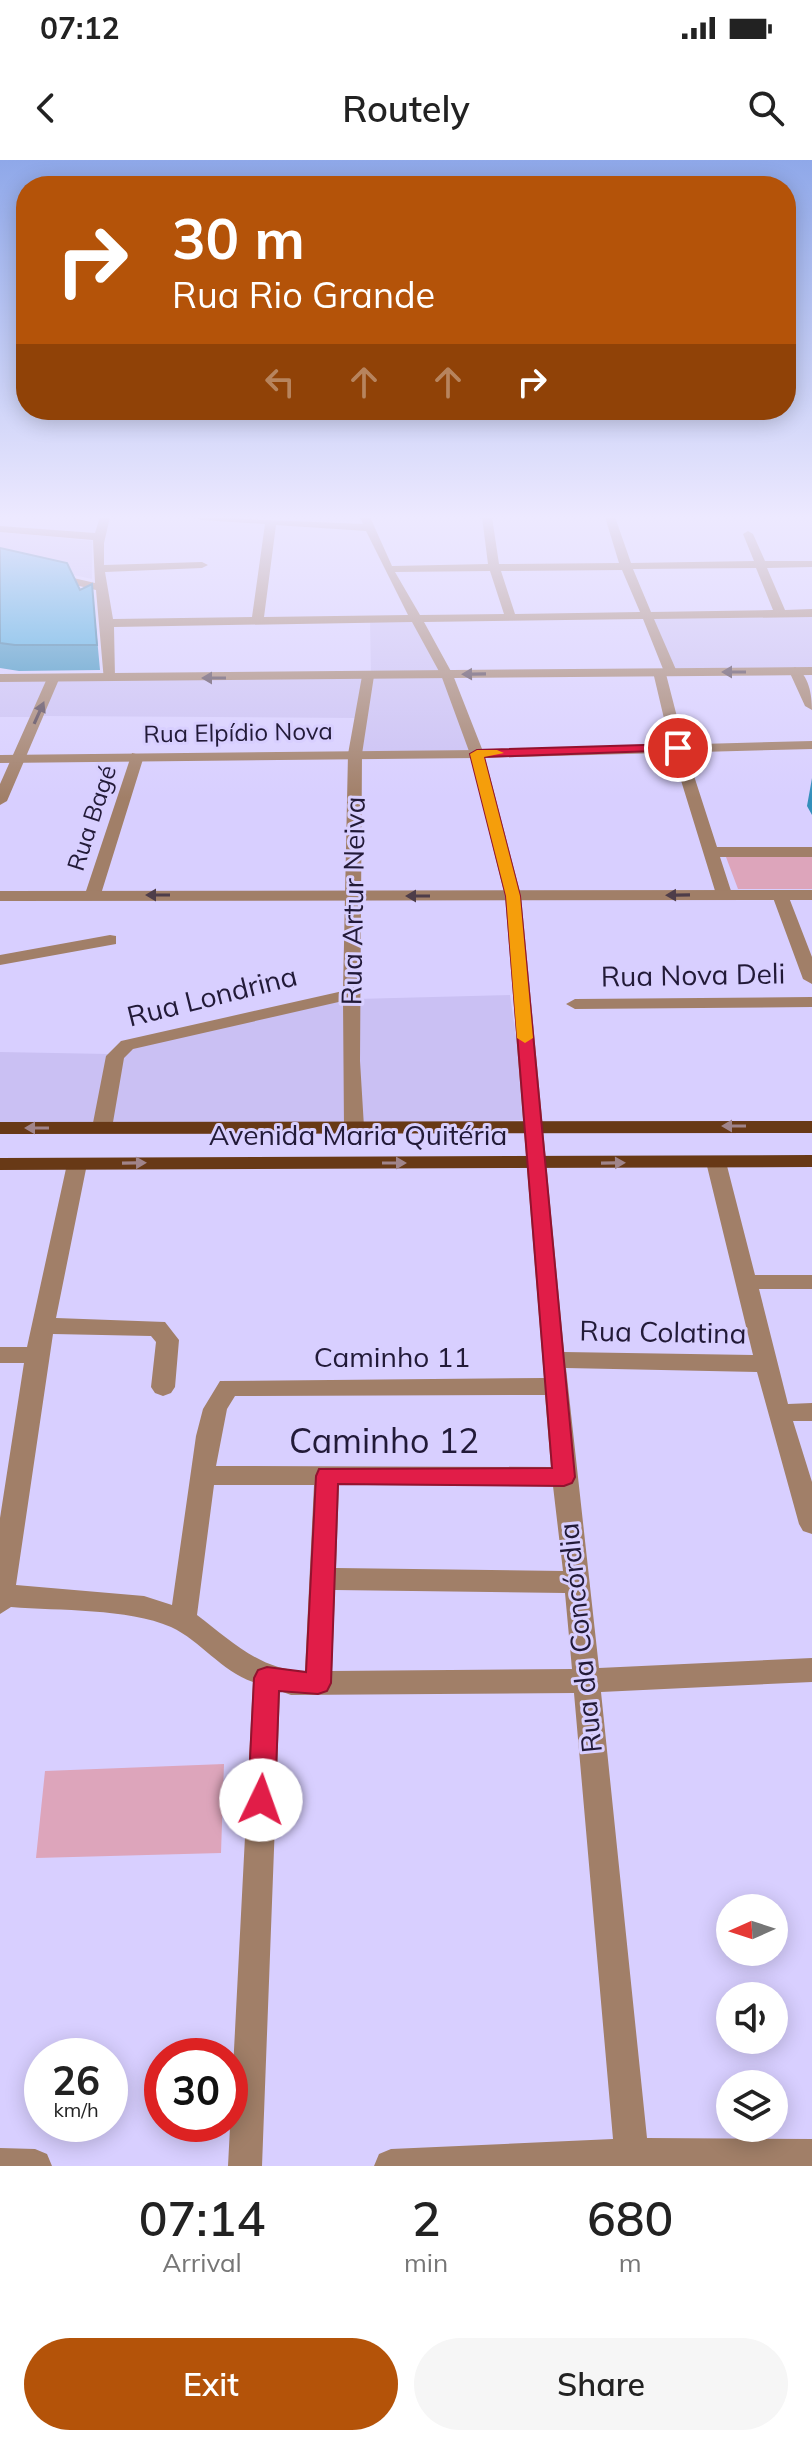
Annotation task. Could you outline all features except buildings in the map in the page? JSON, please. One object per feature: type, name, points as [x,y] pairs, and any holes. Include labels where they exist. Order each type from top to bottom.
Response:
[{"type":"main road","name":"Avenida Maria Quitéria","points":[[0,1128],[812,1127]]},
{"type":"main road","name":"Avenida Maria Quitéria","points":[[0,1164],[812,1161]]},
{"type":"street","points":[[104,611],[109,678]]},
{"type":"street","points":[[258,620],[259,611]]},
{"type":"street","name":"Rua da Concórdia","points":[[411,611],[447,675],[477,754],[513,896],[564,1477],[577,1582],[632,2161]]},
{"type":"street","points":[[509,611],[510,615]]},
{"type":"street","points":[[646,611],[665,672],[678,748],[724,894]]},
{"type":"street","points":[[107,623],[812,613]]},
{"type":"street","points":[[795,671],[812,706]]},
{"type":"street","points":[[0,678],[812,671]]},
{"type":"street","name":"Rua Artur Neiva","points":[[354,1127],[351,994],[355,754],[368,676]]},
{"type":"street","points":[[0,801],[54,677]]},
{"type":"street","name":"Rua Elpídio Nova","points":[[0,759],[477,754],[812,745]]},
{"type":"street","name":"Rua Bagé","points":[[93,894],[137,756]]},
{"type":"street","points":[[713,852],[812,852]]},
{"type":"street","points":[[780,895],[812,979]]},
{"type":"street","points":[[0,896],[812,895]]},
{"type":"street","points":[[0,960],[110,940]]},
{"type":"street","name":"Rua Londrina","points":[[102,1128],[115,1056],[127,1045],[351,994]]},
{"type":"street","name":"Rua Nova Deli","points":[[575,1004],[812,1002]]},
{"type":"street","points":[[716,1162],[779,1413],[812,1524]]},
{"type":"street","points":[[77,1164],[37,1355],[1,1599],[133,1606],[183,1620],[225,1655],[267,1678],[291,1683],[584,1681],[812,1670]]},
{"type":"street","points":[[746,1282],[812,1282]]},
{"type":"street","points":[[45,1326],[157,1328],[168,1340],[163,1387]]},
{"type":"street","points":[[0,1355],[37,1355]]},
{"type":"street","name":"Rua Colatina","points":[[556,1373],[769,1364]]},
{"type":"street","name":"Caminho 11","points":[[203,1475],[215,1409],[228,1387],[556,1373]]},
{"type":"street","points":[[779,1413],[812,1412]]},
{"type":"street","points":[[183,1620],[203,1475]]},
{"type":"street","name":"Caminho 12","points":[[203,1475],[564,1477]]},
{"type":"street","points":[[318,1683],[327,1476]]},
{"type":"street","points":[[323,1579],[577,1582]]},
{"type":"street","points":[[245,2166],[267,1678]]},
{"type":"street","points":[[391,2166],[812,2156]]},
{"type":"street","points":[[0,2165],[35,2166]]},
{"type":"shaded area","points":[[652,615],[812,615],[812,669],[674,671]]},
{"type":"shaded area","points":[[412,618],[442,673],[371,675],[370,619]]},
{"type":"shaded area","points":[[444,676],[470,750],[359,752],[371,678]]},
{"type":"shaded area","points":[[364,678],[357,718],[42,716],[57,679]]},
{"type":"shaded area","points":[[49,679],[34,717],[0,717],[0,680]]},
{"type":"shaded area","points":[[726,857],[812,857],[812,889],[738,889]]},
{"type":"shaded area","points":[[510,995],[528,1120],[358,1124],[356,999]]},
{"type":"shaded area","points":[[345,1000],[347,1122],[108,1124],[125,1049]]},
{"type":"shaded area","points":[[0,1052],[109,1054],[96,1122],[0,1123]]},
{"type":"shaded area","points":[[224,1764],[221,1853],[36,1858],[45,1771]]},
{"type":"slow traffic","points":[[497,753],[477,754],[513,896],[525,1038]]},
{"type":"route","points":[[261,1800],[267,1678],[291,1683],[318,1683],[327,1476],[564,1477],[513,896],[477,754],[678,748]]}]
